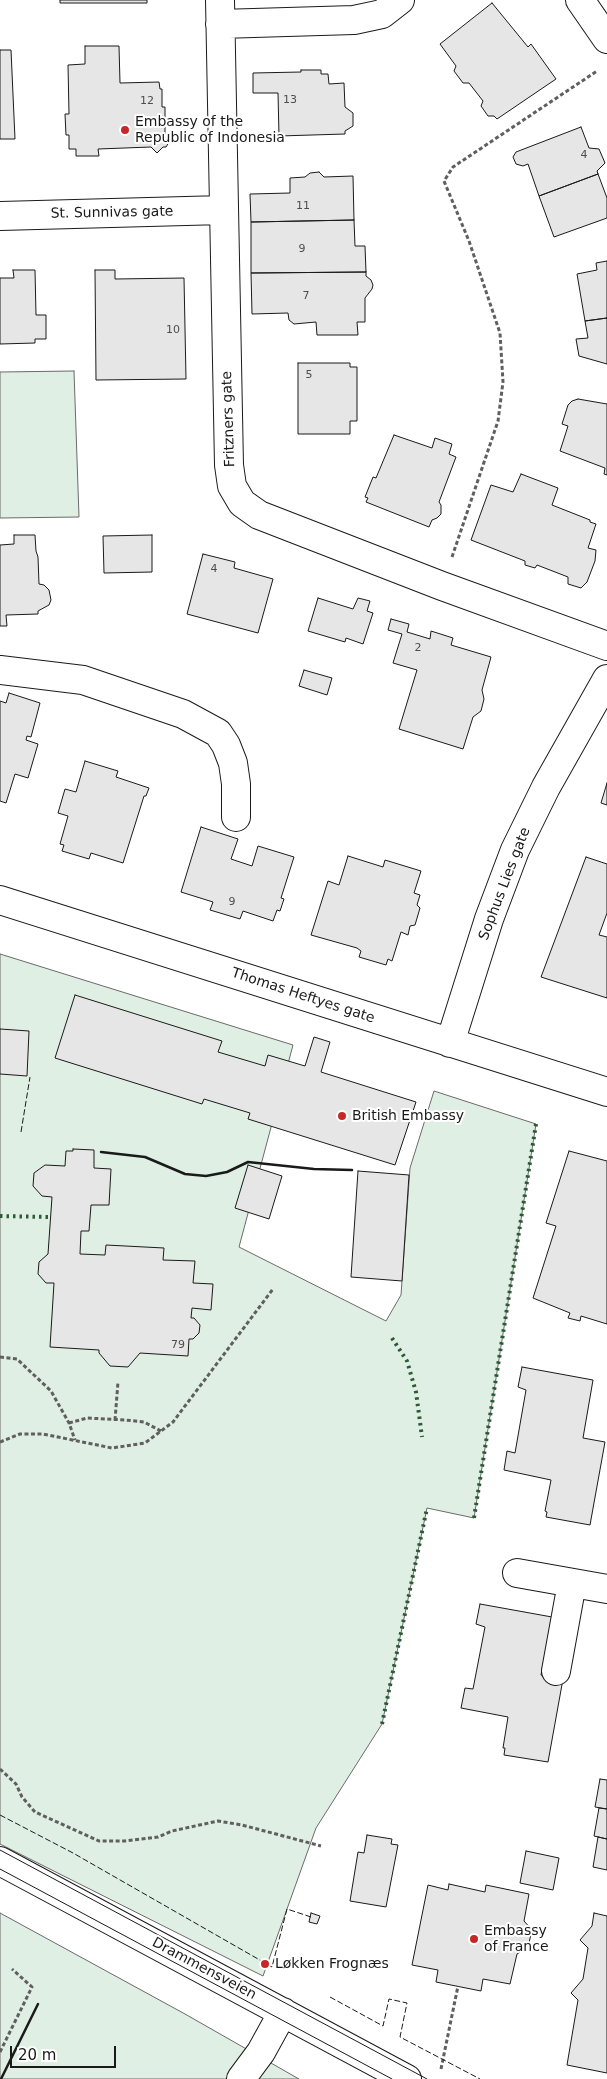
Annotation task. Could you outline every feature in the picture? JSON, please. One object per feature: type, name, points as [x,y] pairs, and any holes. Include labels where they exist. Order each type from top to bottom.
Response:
[{"type":"street","points":[[220,12],[354,20],[382,14],[400,0]]},
{"type":"street","points":[[580,0],[607,39]]},
{"type":"street","name":"Fritzners gate","points":[[220,12],[229,465],[232,486],[242,503],[259,515],[442,586],[607,646]]},
{"type":"street","name":"St. Sunnivas gate","points":[[0,216],[223,210]]},
{"type":"street","points":[[0,670],[84,680],[183,714],[218,733],[226,745],[232,763],[236,784],[236,817]]},
{"type":"street","name":"Sophus Lies gate","points":[[450,1043],[489,919],[515,850],[546,787],[607,680]]},
{"type":"street","name":"Thomas Heftyes gate","points":[[0,900],[607,1092]]},
{"type":"street","points":[[517,1573],[607,1589]]},
{"type":"street","points":[[556,1671],[572,1583]]},
{"type":"street","name":"Drammensveien","points":[[0,1861],[407,2079]]},
{"type":"street","points":[[241,2079],[261,2052],[283,2012]]},
{"type":"path","points":[[449,564],[498,421],[503,382],[500,334],[469,241],[444,181],[453,167],[597,71]]},
{"type":"path","points":[[0,1442],[20,1434],[43,1434],[112,1448],[145,1443],[173,1422],[273,1289]]},
{"type":"path","points":[[0,1357],[17,1358],[51,1391],[69,1423],[75,1440]]},
{"type":"path","points":[[115,1420],[118,1382]]},
{"type":"path","points":[[69,1423],[87,1418],[144,1422],[161,1431]]},
{"type":"path","points":[[0,1769],[16,1784],[22,1797],[35,1812],[99,1841],[125,1841],[158,1837],[172,1831],[218,1821],[242,1825],[321,1846]]},
{"type":"path","points":[[0,2052],[32,1987],[12,1969]]},
{"type":"path","points":[[441,2069],[458,1986]]},
{"type":"green space","points":[[74,371],[79,517],[0,518],[0,372]]},
{"type":"green space","points":[[0,954],[293,1045],[239,1247],[386,1321],[401,1295],[410,1168],[434,1091],[536,1124],[474,1518],[427,1508],[382,1724],[316,1828],[263,1976],[0,1844]]},
{"type":"green space","points":[[0,1913],[185,2014],[299,2079],[0,2079]]},
{"type":"building","points":[[60,0],[147,0],[147,3],[60,3]]},
{"type":"building","points":[[492,3],[528,47],[531,44],[556,79],[497,119],[494,116],[488,116],[481,106],[483,101],[469,83],[463,83],[454,71],[456,66],[440,44]]},
{"type":"building","points":[[85,46],[119,46],[120,83],[159,82],[160,89],[162,89],[162,107],[165,107],[165,133],[171,139],[166,147],[163,147],[157,153],[151,147],[98,149],[99,156],[76,156],[76,149],[69,149],[69,135],[66,135],[65,114],[69,114],[68,65],[85,64]]},
{"type":"building","points":[[0,50],[11,50],[15,139],[0,139]]},
{"type":"building","points":[[301,70],[321,70],[321,74],[328,74],[329,84],[344,83],[345,107],[353,113],[353,126],[345,131],[345,134],[279,136],[278,93],[253,93],[253,73],[301,72]]},
{"type":"building","points":[[581,127],[589,148],[599,149],[605,163],[597,171],[598,174],[539,196],[528,164],[523,166],[516,164],[513,157],[516,152]]},
{"type":"building","points":[[319,172],[324,177],[353,176],[354,220],[251,222],[250,194],[290,193],[290,178],[305,177],[310,173]]},
{"type":"building","points":[[598,174],[607,198],[607,218],[554,237],[539,196]]},
{"type":"building","points":[[354,220],[355,246],[365,246],[366,272],[251,273],[251,222]]},
{"type":"building","points":[[607,261],[607,318],[585,321],[577,274],[597,270],[596,263]]},
{"type":"building","points":[[13,270],[35,270],[36,315],[46,315],[46,339],[35,339],[35,343],[0,344],[0,278],[14,278]]},
{"type":"building","points":[[95,270],[115,270],[115,279],[184,278],[186,379],[96,380]]},
{"type":"building","points":[[366,272],[366,276],[373,285],[365,298],[365,322],[357,322],[358,335],[317,335],[316,322],[294,324],[289,320],[288,313],[252,314],[251,273]]},
{"type":"building","points":[[607,318],[607,364],[579,356],[576,339],[588,338],[585,321]]},
{"type":"building","points":[[298,363],[350,363],[350,367],[357,367],[357,421],[350,421],[350,434],[298,434]]},
{"type":"building","points":[[578,399],[607,404],[607,475],[604,474],[605,468],[560,451],[568,426],[562,424],[568,405]]},
{"type":"building","points":[[394,435],[432,448],[435,438],[452,444],[449,454],[456,457],[439,502],[441,514],[432,520],[429,527],[366,502],[368,498],[365,497],[373,477],[376,478]]},
{"type":"building","points":[[521,474],[558,488],[552,505],[596,524],[588,548],[596,550],[595,561],[587,582],[581,588],[568,584],[568,577],[537,565],[535,568],[525,565],[525,561],[471,540],[491,485],[513,492]]},
{"type":"building","points":[[14,535],[35,535],[39,584],[44,585],[49,590],[51,600],[49,605],[38,611],[38,614],[6,615],[7,626],[0,626],[0,545],[14,544]]},
{"type":"building","points":[[152,535],[152,572],[104,573],[103,536]]},
{"type":"building","points":[[203,554],[235,562],[234,568],[273,579],[258,633],[187,614]]},
{"type":"building","points":[[318,598],[353,609],[358,598],[370,601],[367,611],[373,613],[363,644],[346,638],[345,642],[308,631]]},
{"type":"building","points":[[391,619],[409,624],[407,632],[430,639],[431,631],[453,638],[451,645],[491,657],[482,690],[484,699],[481,711],[473,717],[463,749],[399,729],[417,670],[393,663],[402,634],[388,630]]},
{"type":"building","points":[[304,670],[332,678],[327,695],[299,686]]},
{"type":"building","points":[[9,693],[40,703],[31,737],[27,736],[26,740],[38,744],[28,778],[15,774],[6,803],[0,801],[0,701],[6,703]]},
{"type":"building","points":[[85,761],[118,771],[116,777],[149,788],[146,796],[144,796],[123,863],[91,853],[89,859],[62,851],[64,845],[60,844],[68,816],[58,813],[65,789],[76,792]]},
{"type":"building","points":[[607,783],[607,805],[601,803]]},
{"type":"building","points":[[201,827],[238,839],[231,859],[252,866],[258,846],[294,857],[281,898],[284,899],[280,911],[277,910],[273,921],[243,911],[240,919],[210,910],[213,902],[181,892]]},
{"type":"building","points":[[348,856],[383,867],[385,860],[421,871],[414,893],[420,895],[417,905],[420,908],[415,925],[410,926],[408,935],[401,932],[392,961],[388,959],[386,965],[359,957],[361,951],[357,948],[311,935],[328,881],[339,885]]},
{"type":"building","points":[[586,857],[607,864],[607,913],[599,935],[607,937],[607,998],[541,977]]},
{"type":"building","points":[[75,995],[222,1041],[218,1052],[265,1066],[268,1055],[305,1066],[314,1037],[330,1042],[321,1072],[416,1102],[395,1165],[248,1119],[250,1113],[204,1099],[202,1104],[55,1058]]},
{"type":"building","points":[[0,1029],[29,1031],[27,1076],[0,1074]]},
{"type":"building","points":[[73,1149],[94,1150],[94,1168],[111,1169],[109,1205],[91,1205],[89,1231],[81,1231],[80,1254],[105,1255],[106,1245],[164,1248],[163,1260],[195,1261],[193,1283],[213,1284],[211,1310],[192,1308],[191,1318],[194,1318],[200,1325],[199,1333],[193,1339],[189,1339],[188,1356],[140,1353],[128,1367],[110,1366],[99,1353],[99,1350],[50,1347],[54,1283],[46,1283],[38,1274],[39,1262],[48,1254],[52,1197],[42,1196],[33,1186],[34,1173],[45,1165],[65,1166],[66,1151],[73,1151]]},
{"type":"building","points":[[569,1151],[607,1161],[607,1324],[581,1316],[580,1321],[568,1318],[570,1313],[533,1298],[556,1226],[546,1223]]},
{"type":"building","points":[[248,1165],[282,1176],[269,1219],[235,1208]]},
{"type":"building","points":[[358,1171],[409,1175],[402,1281],[351,1277]]},
{"type":"building","points":[[522,1367],[593,1380],[583,1438],[605,1442],[590,1525],[546,1517],[547,1512],[545,1511],[551,1480],[504,1470],[507,1451],[515,1453],[526,1390],[518,1387]]},
{"type":"building","points":[[480,1604],[552,1617],[541,1675],[563,1679],[548,1762],[504,1755],[505,1748],[503,1748],[508,1717],[461,1708],[465,1688],[473,1689],[485,1627],[476,1624]]},
{"type":"building","points":[[600,1779],[607,1780],[607,1809],[595,1807]]},
{"type":"building","points":[[599,1808],[607,1809],[607,1839],[594,1836]]},
{"type":"building","points":[[367,1835],[392,1839],[391,1844],[398,1845],[386,1907],[350,1901],[358,1852],[364,1853]]},
{"type":"building","points":[[598,1837],[607,1839],[607,1870],[593,1867]]},
{"type":"building","points":[[526,1851],[559,1858],[553,1890],[520,1883]]},
{"type":"building","name":"Embassy of France","points":[[449,1884],[485,1892],[486,1885],[529,1894],[524,1921],[532,1930],[528,1947],[517,1954],[510,1984],[483,1979],[481,1991],[436,1982],[438,1970],[412,1965],[428,1885],[448,1890]]},
{"type":"building","points":[[311,1913],[320,1916],[317,1924],[309,1922]]},
{"type":"building","points":[[594,1913],[607,1916],[607,2073],[567,2065],[578,2000],[571,1993],[583,1979],[588,1948],[580,1940],[592,1926]]},
{"type":"tram line","points":[[0,1850],[427,2079]]},
{"type":"tram line","points":[[0,1869],[392,2079]]},
{"type":"hedge","points":[[474,1518],[536,1124]]},
{"type":"hedge","points":[[0,1216],[48,1217]]},
{"type":"hedge","points":[[392,1338],[407,1361],[416,1392],[422,1437]]},
{"type":"hedge","points":[[382,1724],[427,1508]]},
{"type":"fence","points":[[21,1132],[30,1077]]},
{"type":"fence","points":[[0,1815],[73,1853],[272,1967],[287,1909],[311,1917]]},
{"type":"fence","points":[[330,1997],[383,2026],[389,1999],[407,2003],[400,2037],[480,2079]]},
{"type":"wall","points":[[101,1152],[145,1157],[185,1174],[206,1176],[227,1172],[248,1162],[314,1169],[352,1170]]},
{"type":"wall","points":[[1,2079],[38,2004]]},
{"type":"place","name":"Embassy of the Republic of Indonesia","points":[[125,130]]},
{"type":"place","name":"British Embassy","points":[[342,1116]]},
{"type":"place","name":"Embassy of France","points":[[474,1939]]},
{"type":"place","name":"Løkken Frognæs","points":[[265,1964]]}]
